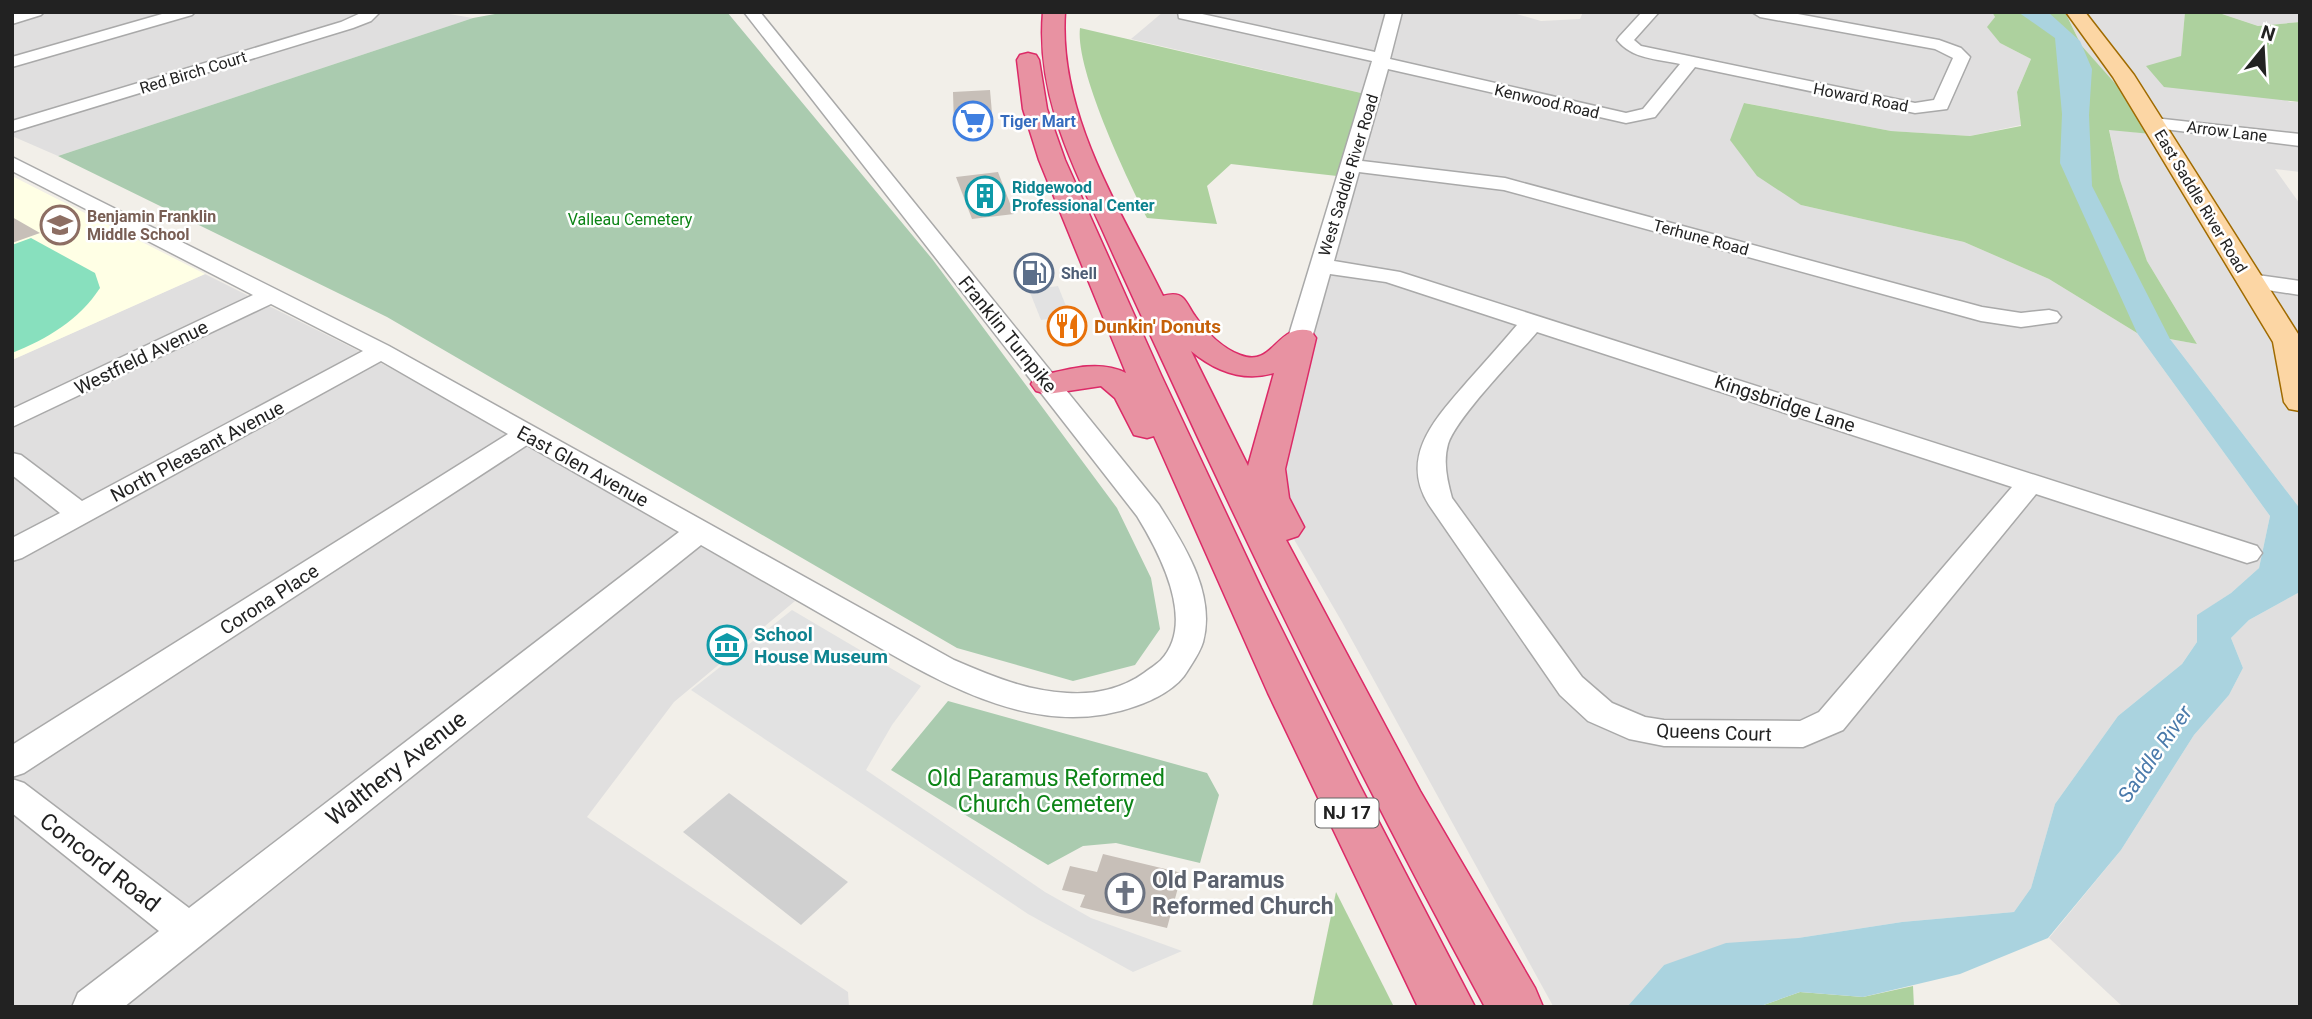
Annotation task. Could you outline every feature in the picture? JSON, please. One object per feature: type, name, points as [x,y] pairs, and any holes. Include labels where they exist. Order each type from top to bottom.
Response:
[{"type":"highway","name":"NJ 17","points":[[1054,12],[1054,65],[1064,111],[1085,163],[1114,262],[1217,537],[1295,707],[1447,1007]]},
{"type":"highway","name":"NJ 17","points":[[1027,39],[1029,72],[1038,119],[1057,172],[1114,262],[1392,788],[1515,1007]]},
{"type":"highway","points":[[1043,377],[1088,358],[1105,342],[1114,262],[1170,302],[1194,338],[1222,358],[1240,365],[1267,364],[1286,354],[1300,338]]},
{"type":"highway","points":[[1300,338],[1267,460],[1265,479],[1270,498],[1298,556],[1323,656]]},
{"type":"highway","points":[[1043,377],[1095,374],[1111,377],[1125,386],[1137,403],[1161,460],[1217,537]]},
{"type":"main road","name":"East Saddle River Road","points":[[2075,12],[2123,75],[2154,123],[2287,342],[2300,402]]},
{"type":"street","points":[[12,19],[36,12]]},
{"type":"street","points":[[12,62],[187,12]]},
{"type":"street","name":"Red Birch Court","points":[[12,127],[347,25],[366,18],[372,12]]},
{"type":"street","name":"Franklin Turnpike","points":[[752,12],[1145,506],[1180,565],[1190,604],[1189,631],[1182,654],[1162,677]]},
{"type":"street","name":"West Saddle River Road","points":[[1300,338],[1394,12]]},
{"type":"street","points":[[1651,12],[1626,37],[1626,43],[1644,53],[1690,62]]},
{"type":"street","name":"Howard Road","points":[[1690,62],[1902,106],[1927,108],[1941,105],[1962,57],[1955,51],[1939,46],[1760,12]]},
{"type":"street","name":"Kenwood Road","points":[[1184,15],[1626,118],[1649,113],[1690,62]]},
{"type":"street","name":"Arrow Lane","points":[[2154,123],[2300,140]]},
{"type":"street","name":"East Glen Avenue","points":[[12,163],[381,351],[917,656],[969,681],[1009,696],[1068,706],[1101,704],[1128,697],[1162,677]]},
{"type":"street","name":"Terhune Road","points":[[1350,165],[1505,184],[1981,314],[2021,320],[2049,317]]},
{"type":"street","name":"Kingsbridge Lane","points":[[1321,266],[1378,273],[2247,553]]},
{"type":"street","points":[[2250,281],[2300,288]]},
{"type":"street","name":"Westfield Avenue","points":[[12,419],[271,295]]},
{"type":"street","name":"Queens Court","points":[[1532,323],[1442,427],[1432,450],[1432,478],[1439,499],[1571,686],[1600,712],[1641,730],[1664,733],[1804,734],[1831,721],[2031,482]]},
{"type":"street","name":"North Pleasant Avenue","points":[[12,551],[381,351]]},
{"type":"street","name":"Corona Place","points":[[12,763],[526,434]]},
{"type":"street","points":[[12,461],[80,514]]},
{"type":"street","name":"Walthery Avenue","points":[[92,1007],[700,531]]},
{"type":"street","name":"Concord Road","points":[[12,793],[188,931]]},
{"type":"shaded area","points":[[12,12],[437,12],[473,18],[58,156],[12,136]]},
{"type":"shaded area","points":[[1163,12],[1510,12],[1541,21],[1580,19],[1583,12],[1992,12],[1995,17],[1988,27],[2000,43],[2031,59],[2017,92],[2021,125],[1970,136],[1891,131],[1745,103],[1801,205],[1964,242],[2049,279],[2137,333],[2270,516],[2259,568],[2231,593],[2198,615],[2197,642],[2182,664],[2118,716],[2055,804],[2031,888],[2014,912],[1902,922],[1798,938],[1664,965],[1627,1007],[1553,1006],[1342,622],[1270,498],[1374,96],[1131,39]]},
{"type":"shaded area","points":[[2065,12],[2185,12],[2181,57],[2290,102],[2300,102],[2300,172],[2275,169],[2300,204],[2300,517],[2298,506],[2170,339],[2197,344],[2147,261],[2120,180],[2109,129],[2150,134],[2127,98],[2081,45]]},
{"type":"shaded area","points":[[2216,12],[2300,12],[2300,22],[2258,26]]},
{"type":"shaded area","name":"Benjamin Franklin Middle School","points":[[12,176],[205,274],[12,360]]},
{"type":"shaded area","points":[[205,274],[355,349],[451,401],[795,601],[674,702],[587,817],[848,992],[849,1007],[12,1007],[12,360]]},
{"type":"shaded area","points":[[1058,286],[1070,316],[1041,320],[1029,290]]},
{"type":"shaded area","points":[[2300,583],[2300,1007],[2123,1007],[2049,938],[2121,850],[2194,735],[2229,695],[2243,668],[2231,638],[2249,620],[2298,593]]},
{"type":"shaded area","points":[[792,610],[921,686],[892,725],[866,770],[1045,892],[1091,918],[1182,951],[1133,972],[1028,914],[691,690]]},
{"type":"shaded area","points":[[729,793],[848,882],[801,925],[683,832]]},
{"type":"green space","name":"Valleau Cemetery","points":[[506,12],[727,12],[933,260],[1117,508],[1151,578],[1160,629],[1135,665],[1073,681],[957,648],[387,317],[58,156],[473,18]]},
{"type":"green space","points":[[1992,12],[2065,12],[2081,45],[2128,98],[2151,134],[2109,130],[2120,180],[2147,261],[2197,344],[2137,333],[2049,279],[1964,242],[1801,205],[1757,176],[1730,140],[1744,103],[1891,131],[1970,136],[2021,126],[2017,92],[2031,59],[2000,43],[1987,27],[1995,17]]},
{"type":"green space","points":[[2185,12],[2216,12],[2258,26],[2300,22],[2300,102],[2164,87],[2146,66],[2181,56]]},
{"type":"green space","points":[[1080,28],[1374,96],[1346,177],[1231,164],[1207,186],[1217,224],[1147,218],[1127,178],[1094,96],[1081,46]]},
{"type":"green space","points":[[31,238],[95,273],[100,288],[72,319],[38,341],[12,353],[12,245]]},
{"type":"green space","name":"Old Paramus Reformed Church Cemetery","points":[[948,701],[1207,773],[1219,795],[1200,863],[1116,843],[1083,846],[1048,865],[891,770]]},
{"type":"green space","points":[[1336,892],[1394,1007],[1312,1007]]},
{"type":"green space","points":[[1913,986],[1914,1007],[1758,1007],[1800,992],[1863,997]]},
{"type":"water","name":"Saddle River","points":[[2018,12],[2048,12],[2080,41],[2092,69],[2089,115],[2092,186],[2170,339],[2298,506],[2298,593],[2249,620],[2231,638],[2243,668],[2229,695],[2194,735],[2121,850],[2048,938],[1960,974],[1863,997],[1800,992],[1758,1007],[1627,1007],[1664,965],[1726,943],[1798,938],[1902,922],[2014,912],[2031,888],[2055,804],[2118,716],[2182,664],[2197,642],[2197,615],[2231,593],[2259,568],[2270,516],[2137,333],[2060,163],[2062,114],[2055,38]]},
{"type":"building","points":[[990,90],[993,125],[954,127],[953,92]]},
{"type":"building","name":"Ridgewood Professional Center","points":[[998,172],[1014,214],[972,219],[956,177]]},
{"type":"building","name":"Benjamin Franklin Middle School","points":[[12,217],[40,233],[12,243]]},
{"type":"building","name":"Dunkin' Donuts","points":[[1075,315],[1082,332],[1058,336],[1051,319]]},
{"type":"building","name":"Old Paramus Reformed Church","points":[[1103,854],[1182,873],[1167,928],[1080,907],[1085,895],[1062,890],[1070,866],[1097,872]]},
{"type":"place","name":"Tiger Mart","points":[[973,121]]},
{"type":"place","name":"Ridgewood Professional Center","points":[[985,196]]},
{"type":"place","name":"Benjamin Franklin Middle School","points":[[60,225]]},
{"type":"place","name":"Shell","points":[[1034,273]]},
{"type":"place","name":"Dunkin' Donuts","points":[[1067,326]]},
{"type":"place","name":"School House Museum","points":[[727,645]]},
{"type":"place","name":"Old Paramus Reformed Church","points":[[1125,893]]}]
